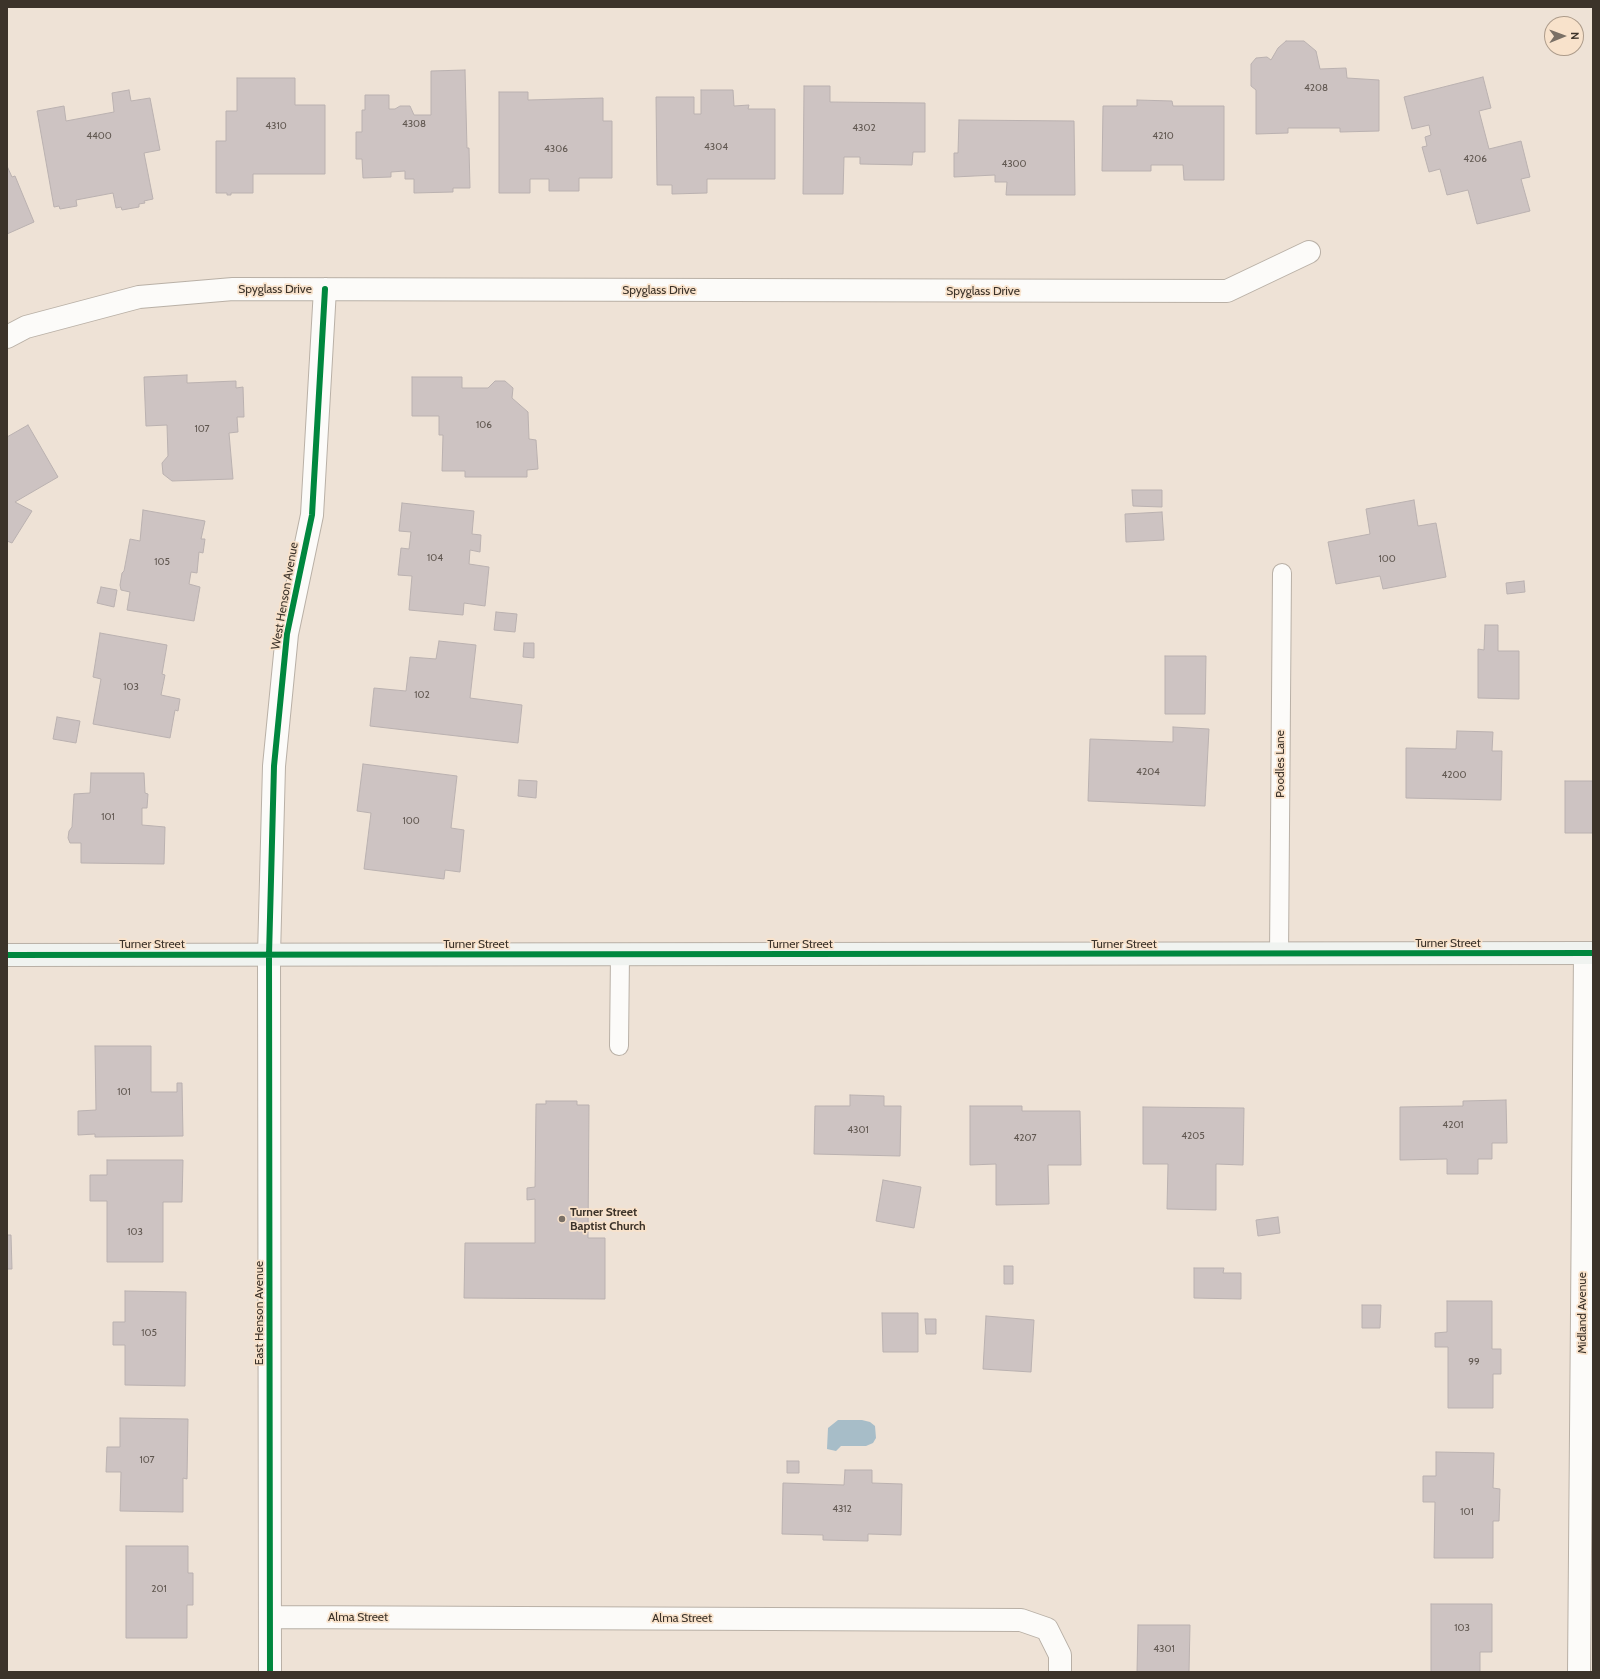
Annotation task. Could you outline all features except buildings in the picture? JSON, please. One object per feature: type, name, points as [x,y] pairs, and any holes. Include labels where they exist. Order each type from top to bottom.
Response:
[{"type":"street","name":"Spyglass Drive","points":[[7,337],[26,327],[139,297],[233,289],[1226,291],[1309,252]]},
{"type":"street","name":"West Henson Avenue","points":[[269,954],[274,766],[287,634],[312,516],[325,289]]},
{"type":"street","name":"Turner Street","points":[[7,955],[1279,955],[1589,953]]},
{"type":"street","name":"Midland Avenue","points":[[1579,1672],[1589,953]]},
{"type":"street","name":"East Henson Avenue","points":[[269,954],[270,1672]]},
{"type":"street","name":"Alma Street","points":[[270,1617],[1021,1620],[1047,1629],[1060,1655],[1060,1672]]},
{"type":"lane","name":"Poodles Lane","points":[[1279,955],[1282,573]]},
{"type":"lane","points":[[619,1046],[620,955]]},
{"type":"water","points":[[838,1420],[862,1420],[870,1422],[875,1426],[876,1438],[873,1443],[866,1446],[841,1446],[836,1451],[827,1449],[828,1428]]},
{"type":"cycle path","points":[[270,1672],[269,955],[274,766],[287,634],[312,515],[325,289]]},
{"type":"cycle path","points":[[7,955],[1593,953]]},
{"type":"place","name":"Turner Street Baptist Church","points":[[562,1219]]}]
